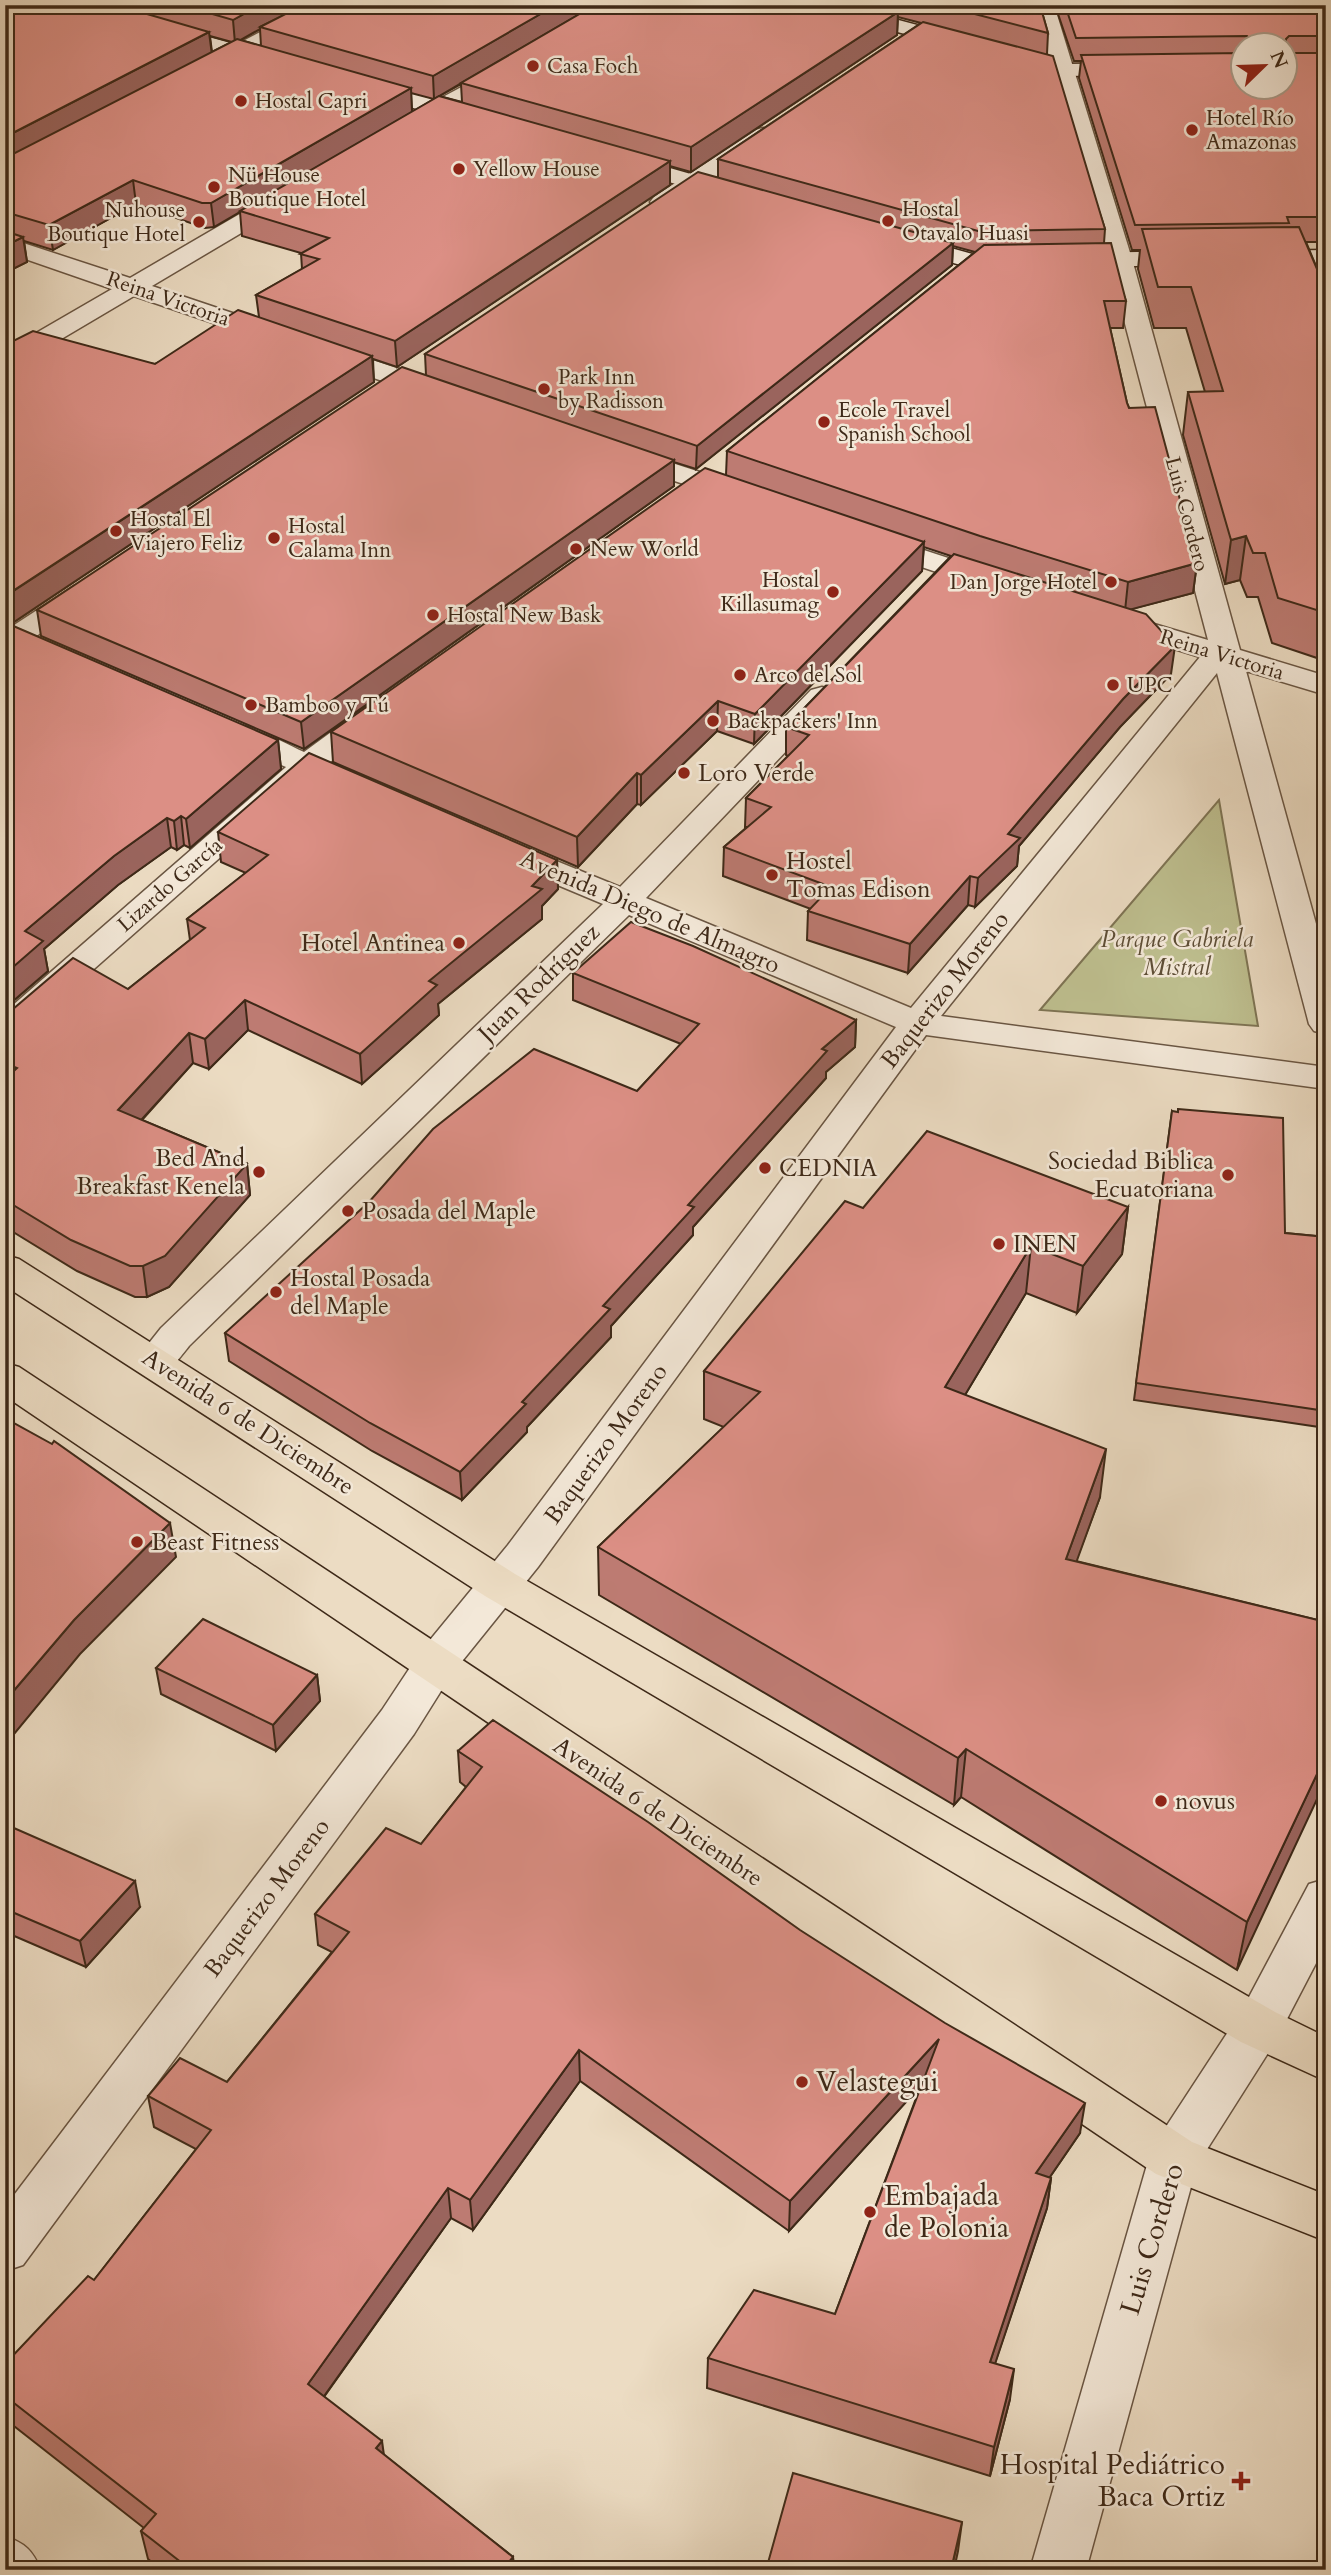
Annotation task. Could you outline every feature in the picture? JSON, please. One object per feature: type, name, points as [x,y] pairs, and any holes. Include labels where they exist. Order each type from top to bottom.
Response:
[{"type":"main road","name":"Avenida 6 de Diciembre","points":[[5,1268],[500,1585],[1258,2027],[1326,2060]]},
{"type":"main road","name":"Avenida 6 de Diciembre","points":[[5,1377],[1174,2158],[1326,2218]]},
{"type":"street","points":[[68,5],[292,67]]},
{"type":"street","points":[[186,80],[328,5]]},
{"type":"street","points":[[817,5],[1064,70],[1153,69]]},
{"type":"street","name":"Luis Cordero","points":[[1044,5],[1120,259],[1326,1024]]},
{"type":"street","points":[[893,50],[917,33]]},
{"type":"street","points":[[390,136],[524,58]]},
{"type":"street","points":[[344,82],[499,125]]},
{"type":"street","points":[[637,220],[777,125]]},
{"type":"street","points":[[605,156],[750,198]]},
{"type":"street","points":[[5,362],[307,185]]},
{"type":"street","points":[[880,235],[975,262],[1214,258]]},
{"type":"street","name":"Reina Victoria","points":[[5,244],[471,402]]},
{"type":"street","points":[[1242,258],[1326,257]]},
{"type":"street","points":[[945,286],[975,262]]},
{"type":"street","points":[[598,446],[767,504]]},
{"type":"street","points":[[670,505],[733,457]]},
{"type":"street","points":[[855,535],[1019,591]]},
{"type":"street","points":[[918,596],[946,567]]},
{"type":"street","points":[[17,642],[107,576]]},
{"type":"street","name":"Reina Victoria","points":[[1098,616],[1326,686]]},
{"type":"street","name":"Baquerizo Moreno","points":[[5,2248],[389,1733],[436,1663],[500,1585],[916,1023],[1205,668],[1225,656]]},
{"type":"street","name":"Juan Rodríguez","points":[[154,1362],[195,1318],[623,903],[842,676]]},
{"type":"street","name":"Lizardo García","points":[[5,1030],[307,765],[403,694]]},
{"type":"street","points":[[208,722],[376,796]]},
{"type":"street","name":"Avenida Diego de Almagro","points":[[477,840],[916,1023],[1326,1078]]},
{"type":"street","name":"Luis Cordero","points":[[1058,2570],[1174,2158],[1258,2027],[1326,1898]]},
{"type":"street","points":[[5,2563],[13,2570]]},
{"type":"green space","name":"Parque Gabriela Mistral","points":[[1219,800],[1258,1026],[1040,1010]]},
{"type":"building","points":[[5,5],[116,5],[209,32],[5,137]]},
{"type":"building","points":[[181,5],[260,5],[233,20]]},
{"type":"building","points":[[303,5],[556,5],[433,76],[260,27]]},
{"type":"building","points":[[595,5],[873,5],[898,12],[691,147],[461,83]]},
{"type":"building","points":[[940,5],[1040,5],[1048,33]]},
{"type":"building","points":[[1065,5],[1326,5],[1326,36],[1300,36],[1300,32],[1230,32],[1230,36],[1076,38]]},
{"type":"building","points":[[923,22],[1053,56],[1105,229],[978,231],[718,159]]},
{"type":"building","points":[[237,39],[411,88],[211,203],[202,203],[133,180],[49,225],[5,212],[5,158]]},
{"type":"building","points":[[1230,53],[1230,102],[1300,102],[1300,53],[1326,53],[1326,217],[1287,217],[1289,223],[1135,225],[1081,55]]},
{"type":"building","points":[[439,96],[670,161],[395,341],[256,295],[319,259],[300,254],[329,238],[240,211]]},
{"type":"building","points":[[698,172],[953,243],[697,446],[425,354]]},
{"type":"building","points":[[1299,227],[1326,290],[1326,613],[1278,598],[1265,553],[1253,553],[1246,536],[1231,540],[1188,392],[1223,391],[1191,287],[1158,287],[1142,229]]},
{"type":"building","points":[[5,231],[23,237],[5,246]]},
{"type":"building","points":[[1111,243],[1126,301],[1104,301],[1127,403],[1129,408],[1155,407],[1197,563],[1128,582],[980,536],[727,451],[984,245]]},
{"type":"building","points":[[238,310],[372,356],[5,596],[5,345],[33,331],[155,364]]},
{"type":"building","points":[[402,367],[674,460],[301,722],[37,610]]},
{"type":"building","points":[[705,468],[924,542],[755,714],[718,701],[641,775],[637,773],[577,837],[331,732]]},
{"type":"building","points":[[954,554],[1146,614],[1175,646],[1123,699],[1008,834],[1020,838],[978,878],[970,876],[910,944],[808,911],[831,887],[724,847],[771,807],[746,798],[809,735],[786,727]]},
{"type":"building","points":[[11,625],[278,740],[186,819],[181,816],[174,821],[167,818],[114,856],[25,931],[43,941],[5,974],[5,626]]},
{"type":"building","points":[[309,753],[557,860],[532,886],[542,889],[429,981],[437,985],[360,1054],[245,1000],[205,1039],[189,1033],[118,1110],[247,1164],[165,1256],[143,1266],[130,1266],[71,1240],[5,1200],[5,1079],[17,1068],[5,1063],[5,1011],[13,1009],[73,958],[128,989],[205,928],[187,919],[268,855],[218,832]]},
{"type":"building","points":[[631,922],[693,946],[856,1020],[822,1049],[827,1051],[688,1205],[694,1207],[603,1306],[610,1309],[522,1402],[526,1404],[460,1472],[370,1423],[225,1333],[369,1202],[433,1129],[534,1049],[637,1091],[699,1024],[573,973]]},
{"type":"building","points":[[1178,1109],[1283,1118],[1285,1233],[1326,1237],[1326,1411],[1136,1383],[1172,1111],[1178,1112]]},
{"type":"building","points":[[927,1131],[1128,1207],[1083,1266],[1031,1246],[945,1387],[1106,1449],[1066,1559],[1326,1622],[1326,1755],[1247,1922],[966,1749],[958,1758],[598,1547],[760,1392],[704,1371],[845,1201],[863,1208]]},
{"type":"building","points":[[5,1418],[52,1444],[54,1441],[170,1523],[74,1620],[5,1701]]},
{"type":"building","points":[[203,1619],[317,1675],[273,1725],[156,1668]]},
{"type":"building","points":[[493,1720],[648,1822],[800,1930],[945,2023],[1085,2103],[1036,2173],[1051,2178],[990,2362],[1014,2369],[994,2447],[708,2358],[754,2290],[835,2314],[939,2039],[790,2201],[579,2050],[470,2200],[448,2188],[308,2384],[382,2441],[376,2448],[513,2557],[504,2570],[191,2570],[141,2531],[156,2514],[5,2396],[5,2364],[88,2276],[94,2280],[211,2130],[148,2096],[180,2058],[227,2082],[349,1932],[315,1914],[386,1828],[421,1844],[482,1767],[458,1751]]},
{"type":"building","points":[[7,1825],[135,1881],[80,1941],[5,1909]]},
{"type":"building","points":[[793,2473],[962,2522],[951,2570],[766,2570]]},
{"type":"place","name":"Casa Foch","points":[[533,66]]},
{"type":"place","name":"Hostal Capri","points":[[241,101]]},
{"type":"place","name":"Hotel Río Amazonas","points":[[1192,130]]},
{"type":"place","name":"Yellow House","points":[[459,169]]},
{"type":"place","name":"Nü House Boutique Hotel","points":[[214,187]]},
{"type":"place","name":"Hostal Otavalo Huasi","points":[[888,221]]},
{"type":"place","name":"Nuhouse Boutique Hotel","points":[[199,222]]},
{"type":"place","name":"Park Inn by Radisson","points":[[544,389]]},
{"type":"place","name":"Ecole Travel Spanish School","points":[[824,422]]},
{"type":"place","name":"Hostal El Viajero Feliz","points":[[116,531]]},
{"type":"place","name":"Hostal Calama Inn","points":[[274,538]]},
{"type":"place","name":"New World","points":[[576,549]]},
{"type":"place","name":"Dan Jorge Hotel","points":[[1111,582]]},
{"type":"place","name":"Hostal Killasumag","points":[[833,592]]},
{"type":"place","name":"Hostal New Bask","points":[[433,615]]},
{"type":"place","name":"Arco del Sol","points":[[740,675]]},
{"type":"place","name":"UPC","points":[[1113,685]]},
{"type":"place","name":"Bamboo y Tú","points":[[251,705]]},
{"type":"place","name":"Backpackers' Inn","points":[[713,721]]},
{"type":"place","name":"Loro Verde","points":[[684,773]]},
{"type":"place","name":"Hostel Tomas Edison","points":[[772,875]]},
{"type":"place","name":"Hotel Antinea","points":[[459,943]]},
{"type":"place","name":"CEDNIA","points":[[765,1168]]},
{"type":"place","name":"Bed And Breakfast Kenela","points":[[259,1172]]},
{"type":"place","name":"Sociedad Biblica Ecuatoriana","points":[[1228,1175]]},
{"type":"place","name":"Posada del Maple","points":[[348,1211]]},
{"type":"place","name":"INEN","points":[[999,1244]]},
{"type":"place","name":"Hostal Posada del Maple","points":[[276,1292]]},
{"type":"place","name":"Beast Fitness","points":[[137,1542]]},
{"type":"place","name":"novus","points":[[1161,1801]]},
{"type":"place","name":"Velastegui","points":[[802,2082]]},
{"type":"place","name":"Embajada de Polonia","points":[[870,2212]]},
{"type":"place","name":"Hospital Pediátrico Baca Ortiz","points":[[1241,2481]]}]
